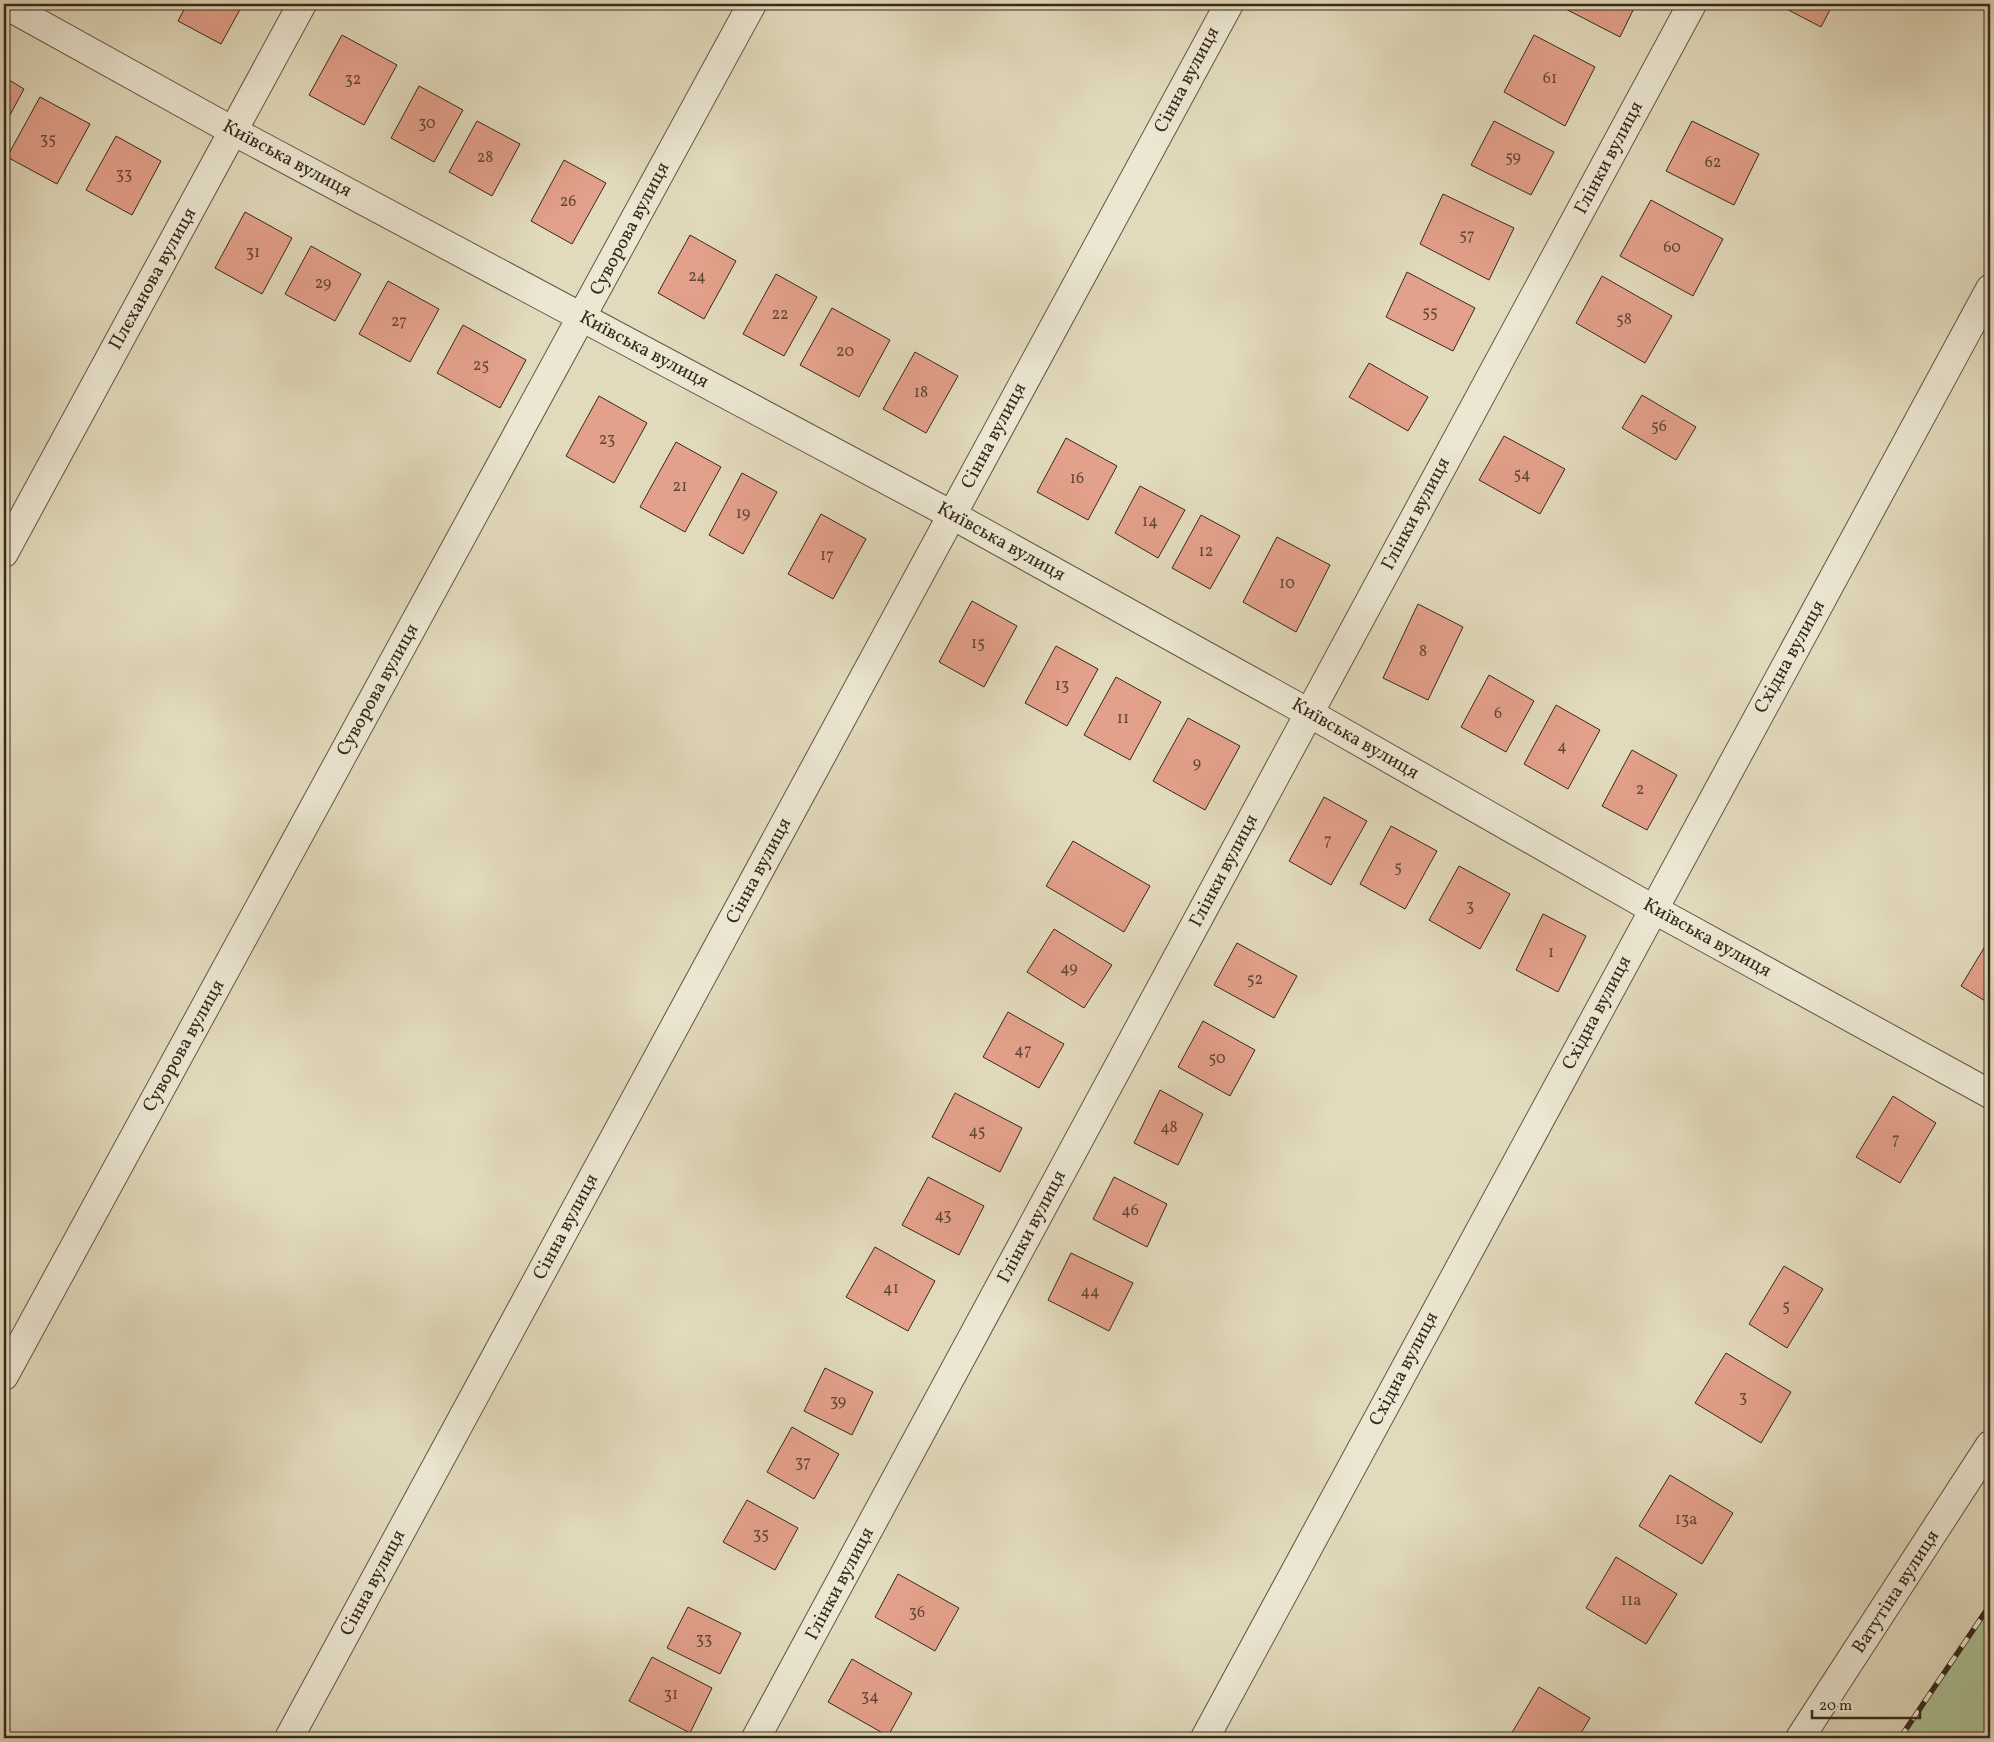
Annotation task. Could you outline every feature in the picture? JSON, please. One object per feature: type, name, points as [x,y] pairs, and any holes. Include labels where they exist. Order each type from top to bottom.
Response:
[{"type":"street","name":"Київська вулиця","points":[[4,4],[233,131],[952,514],[1309,712],[1654,909],[1990,1094]]},
{"type":"street","name":"Плєханова вулиця","points":[[4,553],[302,4]]},
{"type":"street","name":"Суворова вулиця","points":[[4,1376],[752,4]]},
{"type":"street","name":"Сінна вулиця","points":[[289,1738],[1228,4]]},
{"type":"street","name":"Глінки вулиця","points":[[756,1738],[1692,4]]},
{"type":"street","name":"Східна вулиця","points":[[1205,1738],[1990,289]]},
{"type":"street","name":"Ватутіна вулиця","points":[[1800,1738],[1990,1445]]},
{"type":"green space","points":[[1990,1605],[1990,1738],[1900,1738]]},
{"type":"building","points":[[187,4],[243,4],[221,44],[178,21]]},
{"type":"building","points":[[1556,4],[1636,4],[1620,37]]},
{"type":"building","points":[[1777,4],[1833,4],[1821,27]]},
{"type":"building","points":[[342,35],[397,65],[364,125],[309,95]]},
{"type":"building","points":[[1534,35],[1595,67],[1565,126],[1504,92]]},
{"type":"building","points":[[4,77],[24,89],[4,126]]},
{"type":"building","points":[[419,86],[463,110],[434,162],[391,138]]},
{"type":"building","points":[[40,97],[90,124],[57,184],[7,157]]},
{"type":"building","points":[[477,121],[520,144],[492,196],[449,172]]},
{"type":"building","points":[[1494,121],[1554,152],[1531,195],[1471,165]]},
{"type":"building","points":[[1692,121],[1759,154],[1734,205],[1666,171]]},
{"type":"building","points":[[116,136],[161,161],[132,215],[86,190]]},
{"type":"building","points":[[564,160],[606,183],[572,244],[531,221]]},
{"type":"building","points":[[1443,194],[1514,228],[1489,280],[1420,244]]},
{"type":"building","points":[[1651,200],[1723,239],[1693,296],[1620,256]]},
{"type":"building","points":[[245,212],[292,238],[262,294],[215,268]]},
{"type":"building","points":[[690,235],[736,261],[704,319],[658,293]]},
{"type":"building","points":[[311,246],[361,274],[335,321],[285,294]]},
{"type":"building","points":[[1407,272],[1475,308],[1453,351],[1386,317]]},
{"type":"building","points":[[776,274],[817,297],[784,356],[743,334]]},
{"type":"building","points":[[1602,276],[1672,316],[1645,363],[1576,323]]},
{"type":"building","points":[[388,281],[439,309],[410,362],[359,334]]},
{"type":"building","points":[[832,308],[890,340],[859,397],[800,365]]},
{"type":"building","points":[[463,325],[526,360],[500,408],[437,373]]},
{"type":"building","points":[[915,352],[958,376],[926,433],[883,409]]},
{"type":"building","points":[[1369,363],[1428,397],[1408,431],[1349,397]]},
{"type":"building","points":[[1642,395],[1696,427],[1676,460],[1622,428]]},
{"type":"building","points":[[599,396],[647,423],[614,483],[566,456]]},
{"type":"building","points":[[1504,436],[1565,469],[1540,514],[1479,480]]},
{"type":"building","points":[[1066,438],[1117,466],[1088,520],[1037,492]]},
{"type":"building","points":[[676,442],[721,467],[685,532],[640,507]]},
{"type":"building","points":[[742,473],[777,492],[743,554],[709,535]]},
{"type":"building","points":[[1140,486],[1185,510],[1158,558],[1115,533]]},
{"type":"building","points":[[821,514],[866,539],[833,599],[788,574]]},
{"type":"building","points":[[1201,515],[1240,536],[1210,589],[1172,568]]},
{"type":"building","points":[[1277,537],[1330,565],[1296,632],[1243,602]]},
{"type":"building","points":[[972,601],[1017,626],[984,687],[939,662]]},
{"type":"building","points":[[1418,604],[1463,627],[1428,700],[1383,678]]},
{"type":"building","points":[[1056,646],[1098,669],[1067,726],[1025,703]]},
{"type":"building","points":[[1489,675],[1534,701],[1506,752],[1461,727]]},
{"type":"building","points":[[1116,677],[1161,702],[1130,760],[1084,735]]},
{"type":"building","points":[[1556,705],[1600,730],[1568,789],[1524,764]]},
{"type":"building","points":[[1188,718],[1240,746],[1205,810],[1153,781]]},
{"type":"building","points":[[1632,750],[1677,775],[1647,830],[1602,806]]},
{"type":"building","points":[[1324,797],[1367,821],[1331,885],[1289,861]]},
{"type":"building","points":[[1391,826],[1437,851],[1405,909],[1360,884]]},
{"type":"building","points":[[1073,841],[1150,886],[1124,932],[1046,886]]},
{"type":"building","points":[[1459,866],[1510,894],[1480,949],[1429,920]]},
{"type":"building","points":[[1543,914],[1586,936],[1558,992],[1516,970]]},
{"type":"building","points":[[1054,929],[1112,965],[1084,1008],[1027,972]]},
{"type":"building","points":[[1990,938],[1990,1004],[1961,986]]},
{"type":"building","points":[[1237,943],[1297,976],[1274,1018],[1214,985]]},
{"type":"building","points":[[1008,1012],[1064,1044],[1039,1088],[983,1057]]},
{"type":"building","points":[[1203,1021],[1255,1050],[1230,1096],[1178,1067]]},
{"type":"building","points":[[1160,1090],[1203,1114],[1178,1165],[1134,1143]]},
{"type":"building","points":[[955,1093],[1022,1128],[1000,1172],[932,1137]]},
{"type":"building","points":[[1893,1096],[1936,1123],[1900,1183],[1856,1157]]},
{"type":"building","points":[[928,1177],[984,1206],[959,1255],[902,1225]]},
{"type":"building","points":[[1114,1177],[1167,1204],[1147,1247],[1093,1219]]},
{"type":"building","points":[[875,1247],[935,1281],[908,1331],[846,1297]]},
{"type":"building","points":[[1071,1253],[1133,1283],[1109,1331],[1048,1300]]},
{"type":"building","points":[[1784,1266],[1823,1289],[1787,1348],[1749,1324]]},
{"type":"building","points":[[1726,1353],[1791,1392],[1761,1443],[1695,1403]]},
{"type":"building","points":[[825,1368],[873,1392],[852,1435],[804,1411]]},
{"type":"building","points":[[792,1427],[839,1454],[814,1499],[767,1472]]},
{"type":"building","points":[[1670,1475],[1733,1513],[1702,1564],[1639,1526]]},
{"type":"building","points":[[747,1500],[798,1528],[775,1570],[723,1542]]},
{"type":"building","points":[[1616,1557],[1677,1594],[1646,1644],[1586,1608]]},
{"type":"building","points":[[898,1574],[959,1608],[935,1651],[875,1617]]},
{"type":"building","points":[[688,1607],[741,1633],[720,1674],[667,1648]]},
{"type":"building","points":[[652,1657],[712,1688],[690,1733],[629,1701]]},
{"type":"building","points":[[852,1659],[912,1693],[888,1736],[828,1702]]},
{"type":"building","points":[[1539,1687],[1590,1718],[1578,1738],[1513,1738],[1510,1736]]},
{"type":"railway","points":[[1900,1738],[1990,1605]]}]
